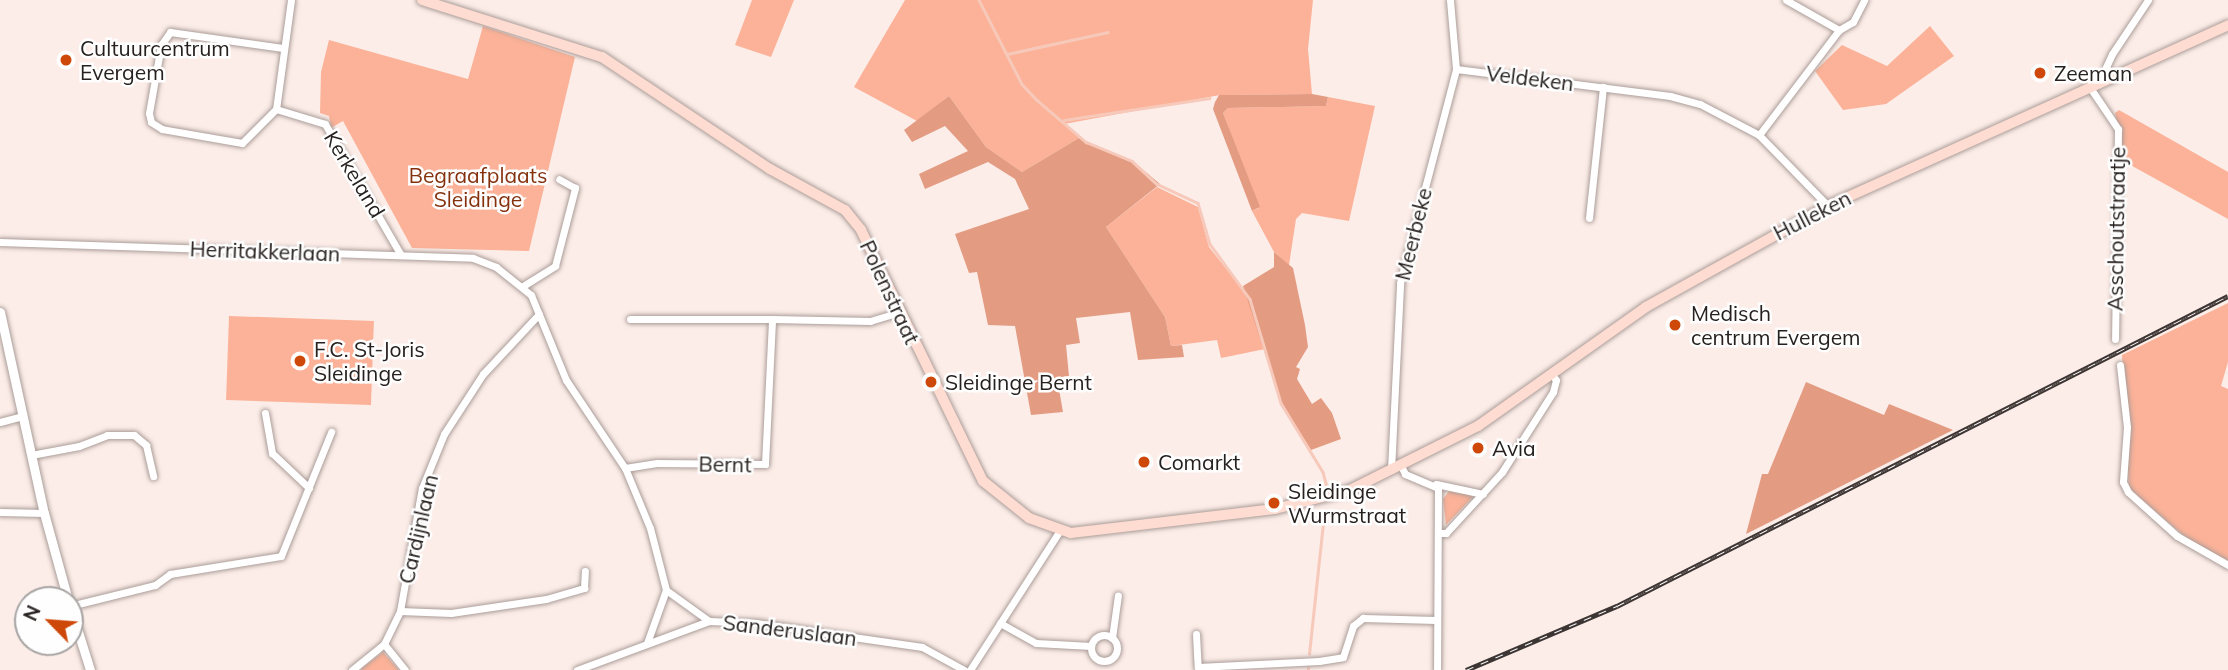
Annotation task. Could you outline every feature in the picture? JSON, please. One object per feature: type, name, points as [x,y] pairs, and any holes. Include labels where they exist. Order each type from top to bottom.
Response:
[{"type":"main road","name":"Polenstraat","points":[[422,0],[601,57],[770,169],[836,204],[861,230],[983,481],[1029,518],[1059,532],[1126,528],[1324,499]]},
{"type":"main road","name":"Hulleken","points":[[1324,499],[1396,468],[1478,426],[1646,307],[1828,206],[2110,76],[2228,25]]},
{"type":"street","points":[[283,48],[170,32],[161,44],[149,113],[152,122],[162,130],[242,143],[275,109],[291,0]]},
{"type":"street","name":"Meerbeke","points":[[1396,468],[1402,270],[1456,69],[1450,0]]},
{"type":"street","points":[[1786,0],[1839,30]]},
{"type":"street","points":[[1759,135],[1839,30],[1853,22],[1864,0]]},
{"type":"street","points":[[2110,76],[2106,67],[2112,54],[2148,0]]},
{"type":"street","name":"Veldeken","points":[[1456,69],[1603,87],[1700,104],[1759,135],[1828,206]]},
{"type":"street","name":"Asschoutstraatje","points":[[2089,86],[2118,129],[2115,339]]},
{"type":"street","name":"Veldeken","points":[[1589,218],[1603,87]]},
{"type":"street","name":"Kerkeland","points":[[275,109],[324,124],[401,256]]},
{"type":"street","points":[[523,286],[555,266],[576,188],[559,179]]},
{"type":"street","name":"Herritakkerlaan","points":[[0,243],[473,258],[496,267],[523,286],[539,314],[566,380],[625,468],[650,528],[666,590]]},
{"type":"street","points":[[0,312],[44,513],[64,586]]},
{"type":"street","points":[[630,318],[870,321],[899,312]]},
{"type":"street","name":"Cardijnlaan","points":[[352,670],[384,644],[400,611],[422,488],[444,434],[483,374],[539,314]]},
{"type":"street","name":"Bernt","points":[[625,468],[657,463],[765,464],[772,319]]},
{"type":"street","points":[[2120,365],[2127,428],[2123,482],[2128,492],[2177,536],[2228,565]]},
{"type":"street","points":[[1439,533],[1446,533],[1483,494],[1553,392],[1556,380],[1551,373]]},
{"type":"street","points":[[265,414],[272,453],[309,488]]},
{"type":"street","points":[[0,422],[23,416]]},
{"type":"street","points":[[84,603],[155,585],[170,574],[281,556],[331,432]]},
{"type":"street","points":[[31,455],[79,446],[107,435],[134,435],[146,445],[153,476]]},
{"type":"street","points":[[1396,468],[1405,474],[1436,484],[1483,494]]},
{"type":"street","points":[[1436,484],[1439,533],[1437,670]]},
{"type":"street","points":[[0,512],[44,513]]},
{"type":"street","points":[[970,670],[1059,532]]},
{"type":"street","name":"Cardijnlaan","points":[[400,611],[463,612],[546,599],[584,588],[585,570]]},
{"type":"street","points":[[647,643],[666,590],[709,621]]},
{"type":"street","points":[[1112,670],[1112,658],[1117,646],[1112,638],[1118,595]]},
{"type":"street","points":[[1196,634],[1198,668],[1337,659],[1345,655],[1353,626],[1363,618],[1436,620]]},
{"type":"street","name":"Sanderuslaan","points":[[578,670],[709,621],[756,623],[922,647],[964,670]]},
{"type":"street","points":[[999,623],[1037,643],[1091,646]]},
{"type":"street","points":[[1091,646],[1099,635],[1112,638]]},
{"type":"street","points":[[384,644],[405,670]]},
{"type":"street","points":[[1091,646],[1098,659],[1112,658]]},
{"type":"street","points":[[84,651],[90,670]]},
{"type":"green space","points":[[752,0],[794,0],[771,57],[735,45]]},
{"type":"green space","points":[[905,0],[1313,0],[1308,49],[1312,94],[1220,95],[1064,124],[1079,138],[1022,172],[986,147],[949,96],[917,121],[854,87]]},
{"type":"green space","name":"Begraafplaats Sleidinge","points":[[483,26],[575,57],[529,251],[412,248],[343,121],[331,128],[329,116],[320,113],[321,72],[329,40],[468,79]]},
{"type":"green space","points":[[1930,26],[1954,56],[1886,104],[1843,110],[1815,71],[1842,45],[1887,66]]},
{"type":"green space","points":[[1328,97],[1375,106],[1349,221],[1302,213],[1296,219],[1289,265],[1274,252],[1252,211],[1259,208],[1223,113],[1228,108],[1326,106]]},
{"type":"green space","points":[[2119,110],[2228,172],[2228,219],[2125,162],[2115,113]]},
{"type":"green space","points":[[1157,187],[1198,207],[1209,247],[1250,299],[1265,349],[1221,358],[1217,340],[1171,346],[1165,317],[1106,227]]},
{"type":"green space","points":[[2228,303],[2228,362],[2221,386],[2228,389],[2228,562],[2189,540],[2129,489],[2122,355]]},
{"type":"green space","name":"F.C. St-Joris Sleidinge","points":[[229,316],[374,321],[371,405],[226,400]]},
{"type":"green space","points":[[1450,490],[1471,493],[1472,498],[1446,525],[1443,499]]},
{"type":"green space","points":[[383,652],[399,670],[361,670],[362,668]]},
{"type":"shaded area","points":[[1312,94],[1328,97],[1326,106],[1228,108],[1223,113],[1260,207],[1252,211],[1213,109],[1215,102],[1219,95]]},
{"type":"shaded area","points":[[949,96],[986,147],[1022,172],[1079,138],[1135,163],[1160,184],[1106,227],[1165,317],[1171,346],[1182,345],[1184,357],[1138,360],[1130,312],[1076,318],[1080,343],[1066,345],[1069,376],[1057,378],[1063,412],[1031,415],[1015,326],[988,325],[977,272],[969,273],[955,234],[1029,209],[1015,179],[988,162],[925,189],[919,174],[968,151],[945,126],[912,142],[904,130]]},
{"type":"shaded area","points":[[1274,252],[1293,268],[1305,325],[1308,347],[1296,367],[1300,369],[1297,379],[1312,404],[1321,398],[1332,413],[1341,439],[1311,450],[1281,403],[1243,286],[1274,267]]},
{"type":"shaded area","points":[[1806,382],[1884,415],[1889,404],[1953,430],[1746,534],[1762,474],[1768,474]]},
{"type":"waterway","points":[[979,0],[1022,84],[1037,100],[1086,142],[1132,161],[1157,184],[1198,203],[1210,244],[1250,299],[1281,403],[1323,472],[1327,487]]},
{"type":"waterway","points":[[1007,54],[1108,32]]},
{"type":"waterway","points":[[1064,120],[1209,98]]},
{"type":"waterway","points":[[1309,654],[1324,513]]},
{"type":"railway","points":[[1466,670],[1617,606],[2228,296]]},
{"type":"place","name":"Cultuurcentrum Evergem","points":[[66,60]]},
{"type":"place","name":"Zeeman","points":[[2040,73]]},
{"type":"place","name":"Medisch centrum Evergem","points":[[1675,325]]},
{"type":"place","name":"F.C. St-Joris Sleidinge","points":[[300,361]]},
{"type":"place","name":"Sleidinge Bernt","points":[[931,382]]},
{"type":"place","name":"Avia","points":[[1478,448]]},
{"type":"place","name":"Comarkt","points":[[1144,462]]},
{"type":"place","name":"Sleidinge Wurmstraat","points":[[1274,503]]}]
